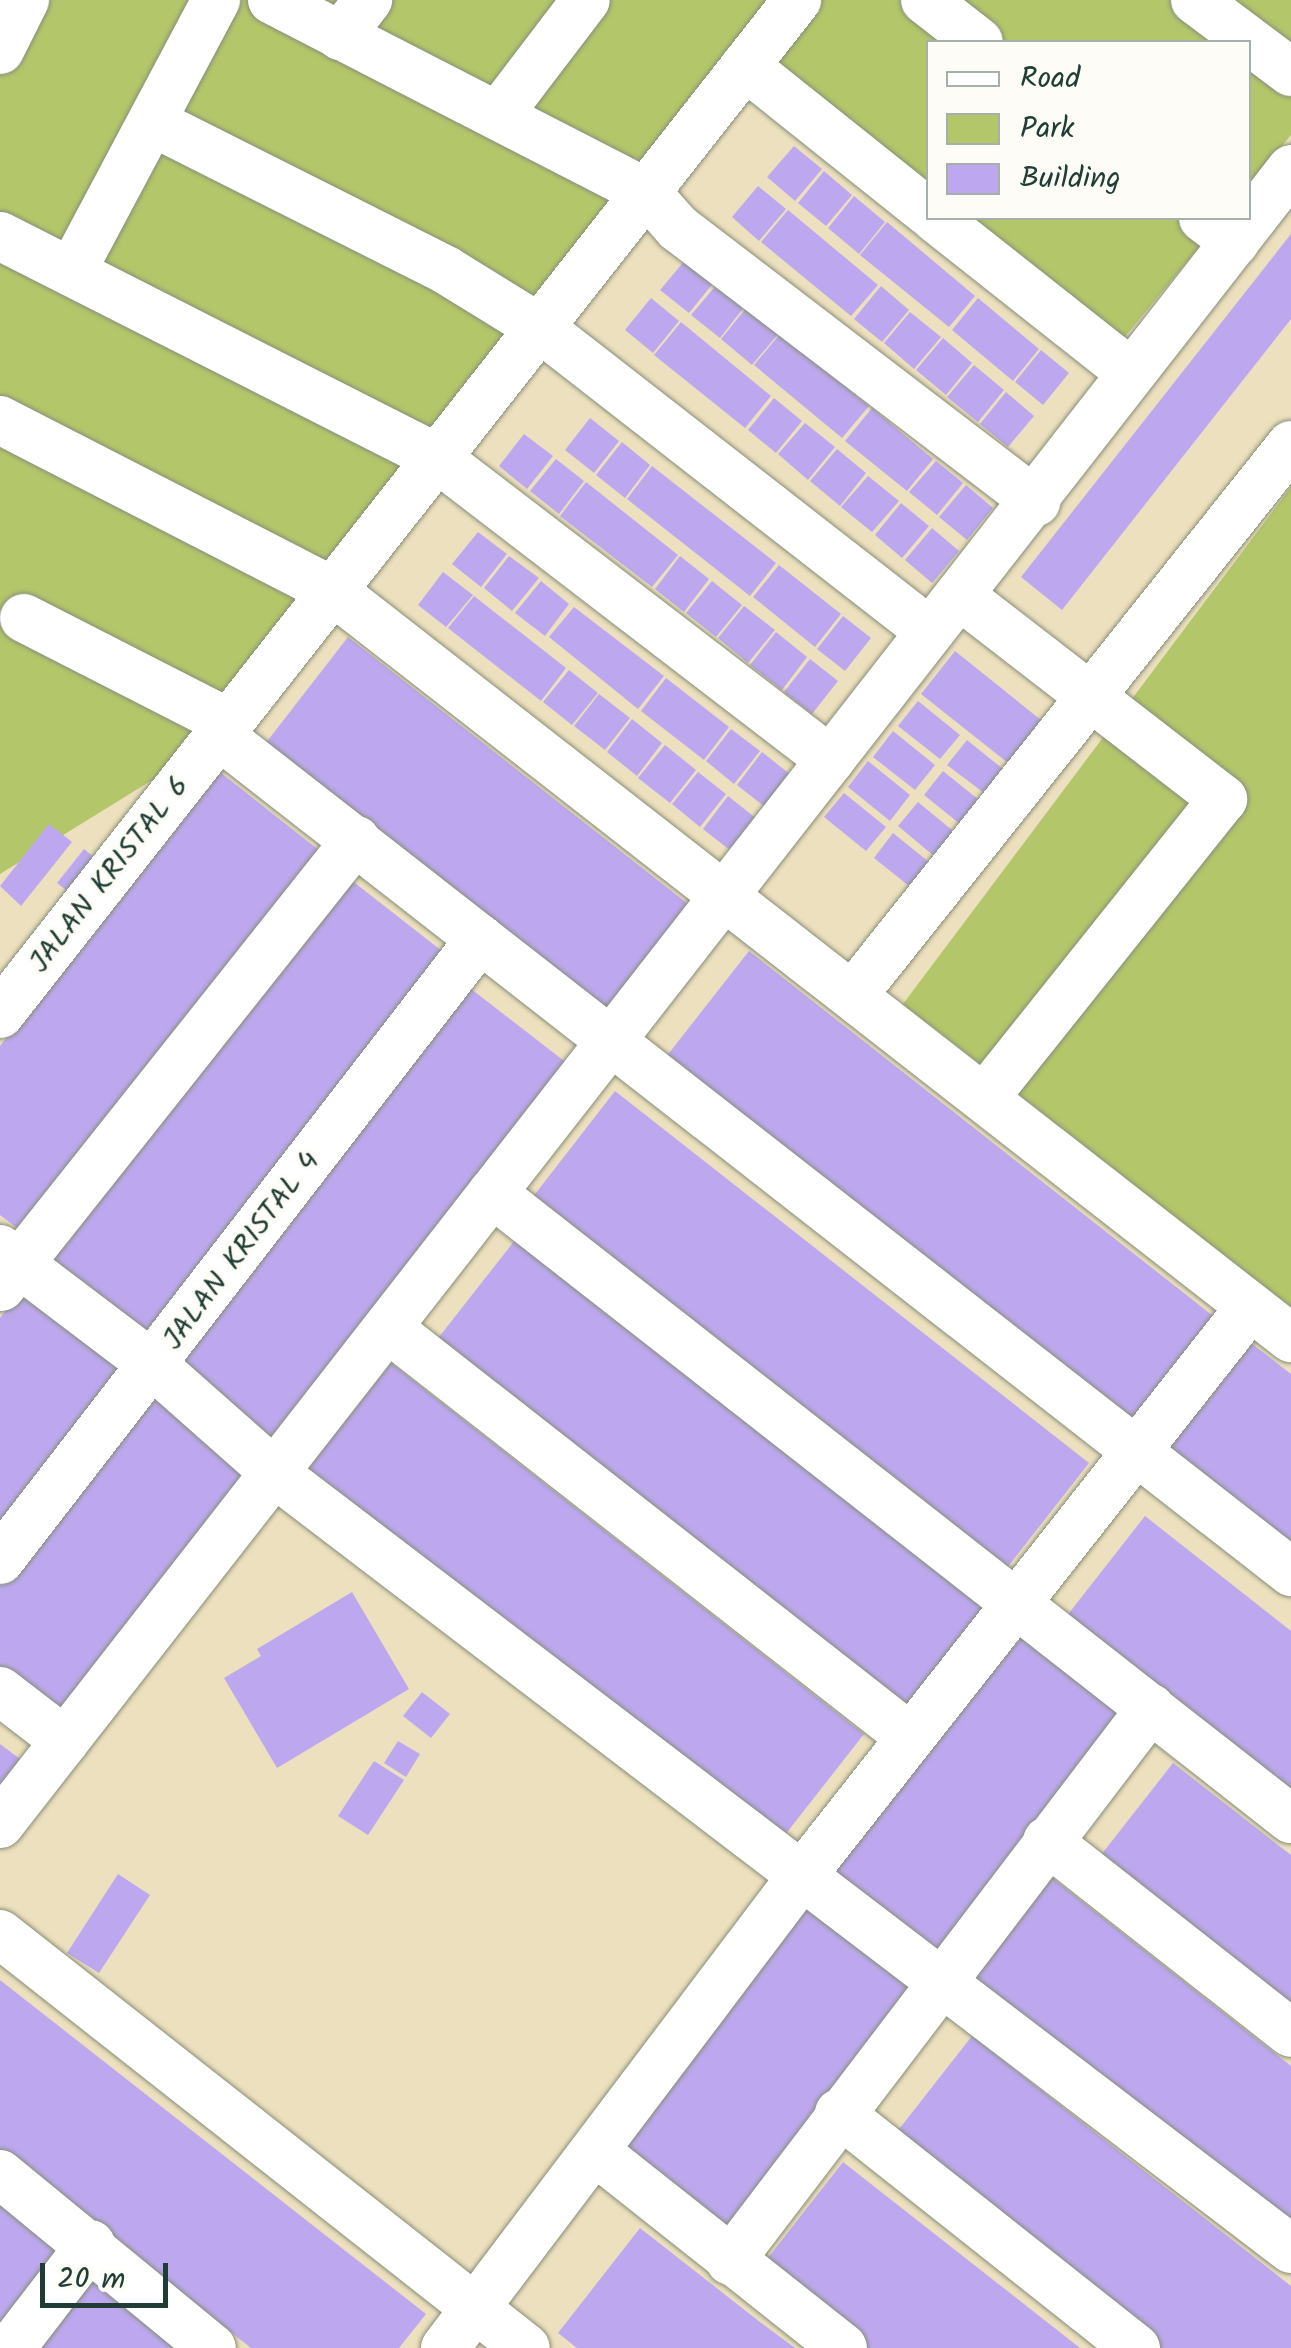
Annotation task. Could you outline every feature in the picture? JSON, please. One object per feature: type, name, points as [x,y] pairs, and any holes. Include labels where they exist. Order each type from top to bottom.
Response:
[{"type":"street","points":[[0,50],[26,0]]},
{"type":"street","points":[[72,271],[216,0]]},
{"type":"street","points":[[272,0],[354,18],[498,114],[646,192],[678,228],[1036,502]]},
{"type":"street","points":[[498,114],[586,0]]},
{"type":"street","name":"JALAN KRISTAL 6","points":[[0,1014],[797,0]]},
{"type":"street","points":[[925,0],[977,40]]},
{"type":"street","points":[[1195,0],[1248,40]]},
{"type":"street","points":[[1251,42],[1291,72]]},
{"type":"street","points":[[745,66],[926,210]]},
{"type":"street","points":[[152,122],[446,270],[540,328],[929,631]]},
{"type":"street","points":[[1251,203],[1291,169]]},
{"type":"street","points":[[939,220],[1132,373]]},
{"type":"street","points":[[0,1824],[276,1475],[929,631],[1036,502],[1132,373],[1219,230]]},
{"type":"street","points":[[0,234],[436,458],[830,760]]},
{"type":"street","points":[[0,420],[333,590],[726,893],[1291,1338]]},
{"type":"street","points":[[853,996],[1291,445]]},
{"type":"street","points":[[959,595],[1223,799],[985,1097]]},
{"type":"street","points":[[24,618],[224,729],[611,1044],[1291,1572]]},
{"type":"street","points":[[356,840],[6,1267],[154,1366],[276,1475],[804,1873],[1291,2249]]},
{"type":"street","name":"JALAN KRISTAL 4","points":[[0,1560],[154,1366],[480,939]]},
{"type":"street","points":[[492,1192],[1291,1819]]},
{"type":"street","points":[[445,2348],[804,1873],[1250,1306]]},
{"type":"street","points":[[389,1328],[910,1737]]},
{"type":"street","points":[[0,1692],[64,1741]]},
{"type":"street","points":[[730,2261],[838,2112],[1151,1708]]},
{"type":"street","points":[[1047,1841],[1291,2033]]},
{"type":"street","points":[[0,1934],[526,2348]]},
{"type":"street","points":[[838,2112],[1136,2348]]},
{"type":"street","points":[[596,2152],[843,2348]]},
{"type":"street","points":[[0,2174],[91,2244],[212,2348]]},
{"type":"street","points":[[11,2348],[91,2244]]},
{"type":"green space","points":[[0,0],[1291,0],[1291,135],[1251,184],[1251,40],[926,40],[926,193],[746,58],[209,745],[0,874]]},
{"type":"green space","points":[[963,220],[1221,220],[1123,339]]},
{"type":"green space","points":[[1291,487],[1291,1307],[903,1004]]},
{"type":"building","points":[[794,146],[822,169],[795,201],[767,177]]},
{"type":"building","points":[[824,171],[852,195],[826,226],[798,203]]},
{"type":"building","points":[[758,186],[786,209],[759,241],[732,217]]},
{"type":"building","points":[[854,196],[885,222],[859,254],[828,228]]},
{"type":"building","points":[[788,210],[878,285],[851,316],[761,242]]},
{"type":"building","points":[[887,222],[975,296],[949,327],[860,255]]},
{"type":"building","points":[[1291,234],[1291,319],[1062,610],[1021,577]]},
{"type":"building","points":[[687,258],[715,281],[689,313],[660,290]]},
{"type":"building","points":[[718,283],[745,306],[720,338],[691,315]]},
{"type":"building","points":[[881,286],[909,310],[882,342],[854,319]]},
{"type":"building","points":[[651,298],[679,321],[653,353],[625,330]]},
{"type":"building","points":[[978,298],[1039,349],[1013,381],[952,330]]},
{"type":"building","points":[[747,307],[779,333],[752,365],[721,339]]},
{"type":"building","points":[[910,312],[941,337],[914,369],[884,343]]},
{"type":"building","points":[[681,322],[771,396],[745,428],[654,355]]},
{"type":"building","points":[[780,334],[869,406],[842,438],[754,365]]},
{"type":"building","points":[[943,338],[972,363],[946,395],[916,370]]},
{"type":"building","points":[[1041,350],[1069,373],[1043,405],[1015,382]]},
{"type":"building","points":[[974,365],[1004,390],[978,422],[947,397]]},
{"type":"building","points":[[1006,392],[1034,416],[1008,447],[980,424]]},
{"type":"building","points":[[774,398],[802,421],[776,453],[748,430]]},
{"type":"building","points":[[872,408],[933,459],[907,491],[845,441]]},
{"type":"building","points":[[590,418],[619,441],[594,473],[565,450]]},
{"type":"building","points":[[805,423],[835,447],[808,480],[778,454]]},
{"type":"building","points":[[524,434],[553,456],[527,489],[499,466]]},
{"type":"building","points":[[622,442],[650,465],[625,498],[596,475]]},
{"type":"building","points":[[837,449],[866,473],[840,506],[810,481]]},
{"type":"building","points":[[556,459],[584,481],[559,514],[530,491]]},
{"type":"building","points":[[936,461],[963,483],[937,515],[909,492]]},
{"type":"building","points":[[652,466],[776,563],[750,596],[627,499]]},
{"type":"building","points":[[868,476],[899,501],[872,532],[841,507]]},
{"type":"building","points":[[586,482],[678,555],[652,587],[560,516]]},
{"type":"building","points":[[966,485],[993,508],[967,540],[939,517]]},
{"type":"building","points":[[901,503],[929,526],[902,558],[875,535]]},
{"type":"building","points":[[932,528],[959,551],[932,583],[905,560]]},
{"type":"building","points":[[478,532],[507,554],[481,587],[452,564]]},
{"type":"building","points":[[509,556],[539,578],[512,611],[484,588]]},
{"type":"building","points":[[680,556],[709,579],[684,612],[655,589]]},
{"type":"building","points":[[779,565],[841,614],[815,647],[753,597]]},
{"type":"building","points":[[443,572],[473,595],[446,627],[418,605]]},
{"type":"building","points":[[541,581],[569,604],[545,636],[515,613]]},
{"type":"building","points":[[712,581],[742,605],[716,637],[686,613]]},
{"type":"building","points":[[474,596],[566,668],[541,701],[448,628]]},
{"type":"building","points":[[744,606],[775,630],[748,663],[718,638]]},
{"type":"building","points":[[574,607],[664,676],[638,709],[549,637]]},
{"type":"building","points":[[843,616],[871,638],[845,671],[817,649]]},
{"type":"building","points":[[776,632],[807,657],[782,690],[750,665]]},
{"type":"building","points":[[348,637],[702,915],[619,1021],[265,744]]},
{"type":"building","points":[[955,651],[1041,720],[1008,763],[921,694]]},
{"type":"building","points":[[810,659],[838,681],[812,714],[784,692]]},
{"type":"building","points":[[569,670],[598,693],[572,725],[543,702]]},
{"type":"building","points":[[666,678],[729,727],[704,760],[641,711]]},
{"type":"building","points":[[599,694],[630,718],[605,750],[574,726]]},
{"type":"building","points":[[918,701],[960,735],[940,759],[898,726]]},
{"type":"building","points":[[632,719],[662,743],[637,776],[607,752]]},
{"type":"building","points":[[731,729],[760,751],[734,784],[706,761]]},
{"type":"building","points":[[893,731],[935,765],[915,790],[873,757]]},
{"type":"building","points":[[967,740],[1003,769],[984,793],[947,765]]},
{"type":"building","points":[[665,745],[696,770],[670,803],[638,778]]},
{"type":"building","points":[[762,752],[791,775],[765,807],[737,785]]},
{"type":"building","points":[[868,761],[910,795],[890,821],[848,787]]},
{"type":"building","points":[[216,769],[325,855],[29,1237],[0,1215],[0,1046]]},
{"type":"building","points":[[943,771],[979,800],[960,824],[924,795]]},
{"type":"building","points":[[698,772],[726,794],[700,827],[672,804]]},
{"type":"building","points":[[844,793],[886,827],[866,851],[824,817]]},
{"type":"building","points":[[728,796],[757,819],[731,851],[703,829]]},
{"type":"building","points":[[918,802],[953,831],[934,856],[898,826]]},
{"type":"building","points":[[49,824],[72,842],[21,906],[0,886]]},
{"type":"building","points":[[893,833],[929,862],[909,886],[874,858]]},
{"type":"building","points":[[84,849],[111,871],[84,904],[57,883]]},
{"type":"building","points":[[346,876],[456,962],[159,1344],[49,1258]]},
{"type":"building","points":[[749,951],[1222,1323],[1139,1429],[666,1057]]},
{"type":"building","points":[[466,985],[577,1071],[280,1453],[170,1367]]},
{"type":"building","points":[[615,1091],[1089,1463],[1006,1569],[532,1198]]},
{"type":"building","points":[[515,1240],[988,1611],[905,1717],[432,1346]]},
{"type":"building","points":[[20,1292],[130,1378],[0,1545],[0,1318]]},
{"type":"building","points":[[1251,1343],[1291,1374],[1291,1545],[1168,1449]]},
{"type":"building","points":[[391,1363],[864,1734],[781,1840],[307,1469]]},
{"type":"building","points":[[150,1389],[260,1475],[62,1731],[0,1682],[0,1582]]},
{"type":"building","points":[[1145,1516],[1291,1631],[1291,1802],[1062,1622]]},
{"type":"building","points":[[352,1592],[409,1689],[277,1768],[224,1678],[261,1656],[257,1649]]},
{"type":"building","points":[[1028,1623],[1138,1709],[940,1964],[830,1878]]},
{"type":"building","points":[[422,1692],[450,1714],[431,1738],[403,1716]]},
{"type":"building","points":[[398,1741],[420,1754],[406,1777],[384,1763]]},
{"type":"building","points":[[0,1744],[24,1762],[0,1793]]},
{"type":"building","points":[[374,1761],[404,1780],[368,1835],[338,1816]]},
{"type":"building","points":[[1173,1763],[1291,1855],[1291,2026],[1090,1869]]},
{"type":"building","points":[[1046,1873],[1291,2066],[1291,2236],[963,1979]]},
{"type":"building","points":[[118,1874],[150,1895],[99,1973],[67,1953]]},
{"type":"building","points":[[806,1897],[919,1978],[730,2240],[617,2158]]},
{"type":"building","points":[[0,1980],[426,2314],[399,2348],[251,2348],[0,2151]]},
{"type":"building","points":[[972,2036],[1291,2286],[1291,2348],[1152,2348],[889,2142]]},
{"type":"building","points":[[843,2162],[1080,2348],[862,2348],[760,2268]]},
{"type":"building","points":[[0,2189],[75,2247],[0,2343]]},
{"type":"building","points":[[640,2228],[795,2348],[577,2348],[558,2333]]},
{"type":"building","points":[[98,2267],[202,2348],[36,2348]]}]
